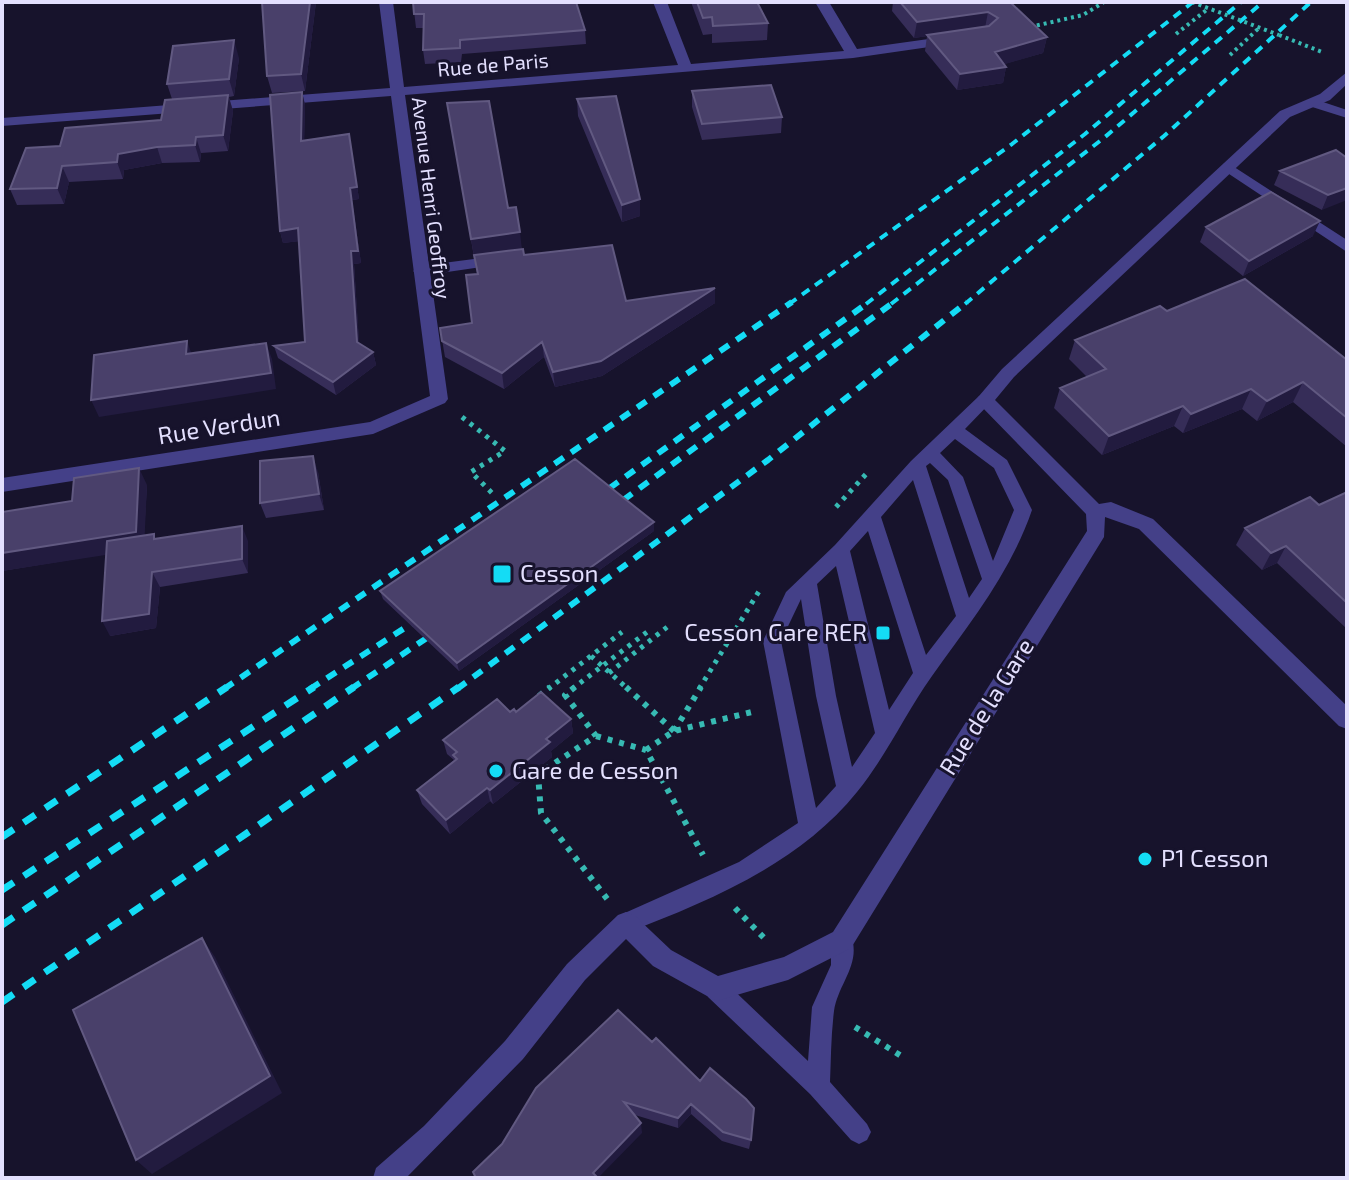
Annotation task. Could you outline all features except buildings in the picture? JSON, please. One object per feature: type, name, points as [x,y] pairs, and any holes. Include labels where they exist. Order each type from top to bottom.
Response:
[{"type":"street","name":"Avenue Henri Geoffroy","points":[[386,2],[439,399]]},
{"type":"street","points":[[660,2],[686,69]]},
{"type":"street","points":[[822,2],[853,54]]},
{"type":"street","name":"Rue de Paris","points":[[2,122],[686,69],[853,54],[972,37]]},
{"type":"street","points":[[1347,76],[1314,103],[1285,114],[1008,373],[985,400],[1095,512],[1111,509],[1146,524],[1347,720]]},
{"type":"street","name":"Rue Verdun","points":[[2,485],[373,428],[439,399]]},
{"type":"street","name":"Rue de la Gare","points":[[842,940],[1097,532],[1095,512]]},
{"type":"street","points":[[386,1178],[494,1071],[576,972],[626,923],[662,958],[716,989],[788,968],[842,940]]},
{"type":"lane","points":[[1314,103],[1347,114]]},
{"type":"lane","points":[[1228,167],[1347,247]]},
{"type":"lane","points":[[420,271],[507,259]]},
{"type":"lane","points":[[809,826],[801,772],[782,704],[772,641],[792,597],[807,580],[841,550],[923,459],[956,431],[985,400]]},
{"type":"lane","points":[[626,923],[720,886],[809,826],[847,789],[886,736],[923,674],[966,618],[1014,541],[1023,510],[1001,464],[956,431]]},
{"type":"lane","points":[[923,459],[955,477],[990,578]]},
{"type":"lane","points":[[923,459],[966,618]]},
{"type":"lane","points":[[872,516],[923,674]]},
{"type":"lane","points":[[841,550],[886,736]]},
{"type":"lane","points":[[807,580],[826,696],[847,789]]},
{"type":"lane","points":[[818,1086],[823,1007],[842,965],[842,940]]},
{"type":"lane","points":[[716,989],[818,1086],[859,1132]]},
{"type":"path","points":[[1028,27],[1083,15],[1104,2]]},
{"type":"path","points":[[1192,2],[1322,52]]},
{"type":"path","points":[[1176,34],[1209,8]]},
{"type":"path","points":[[1230,55],[1259,28]]},
{"type":"path","points":[[439,399],[505,451],[471,472],[495,496]]},
{"type":"path","points":[[609,673],[671,624]]},
{"type":"path","points":[[565,695],[651,629]]},
{"type":"path","points":[[532,701],[622,632]]},
{"type":"path","points":[[591,656],[674,731]]},
{"type":"path","points":[[555,683],[596,736],[646,750],[720,886]]},
{"type":"path","points":[[646,750],[674,731],[782,704]]},
{"type":"path","points":[[596,736],[541,768],[538,774],[541,813],[626,923]]},
{"type":"railway","points":[[789,304],[1012,144],[1193,2]]},
{"type":"railway","points":[[866,304],[1085,134],[1241,2]]},
{"type":"railway","points":[[891,304],[1105,137],[1263,2]]},
{"type":"railway","points":[[965,304],[1164,136],[1311,2]]},
{"type":"railway","points":[[224,689],[792,302]]},
{"type":"railway","points":[[593,500],[869,302]]},
{"type":"railway","points":[[607,512],[894,302]]},
{"type":"railway","points":[[457,689],[768,460],[967,302]]},
{"type":"railway","points":[[310,689],[428,613]]},
{"type":"railway","points":[[351,689],[443,627]]},
{"type":"railway","points":[[2,890],[314,687]]},
{"type":"railway","points":[[2,925],[354,687]]},
{"type":"railway","points":[[2,1002],[459,687]]},
{"type":"railway","points":[[2,837],[224,689]]},
{"type":"place","name":"Cesson","points":[[502,574]]},
{"type":"place","name":"Cesson Gare RER","points":[[883,633]]},
{"type":"place","name":"Gare de Cesson","points":[[496,771]]},
{"type":"place","name":"P1 Cesson","points":[[1145,859]]}]
